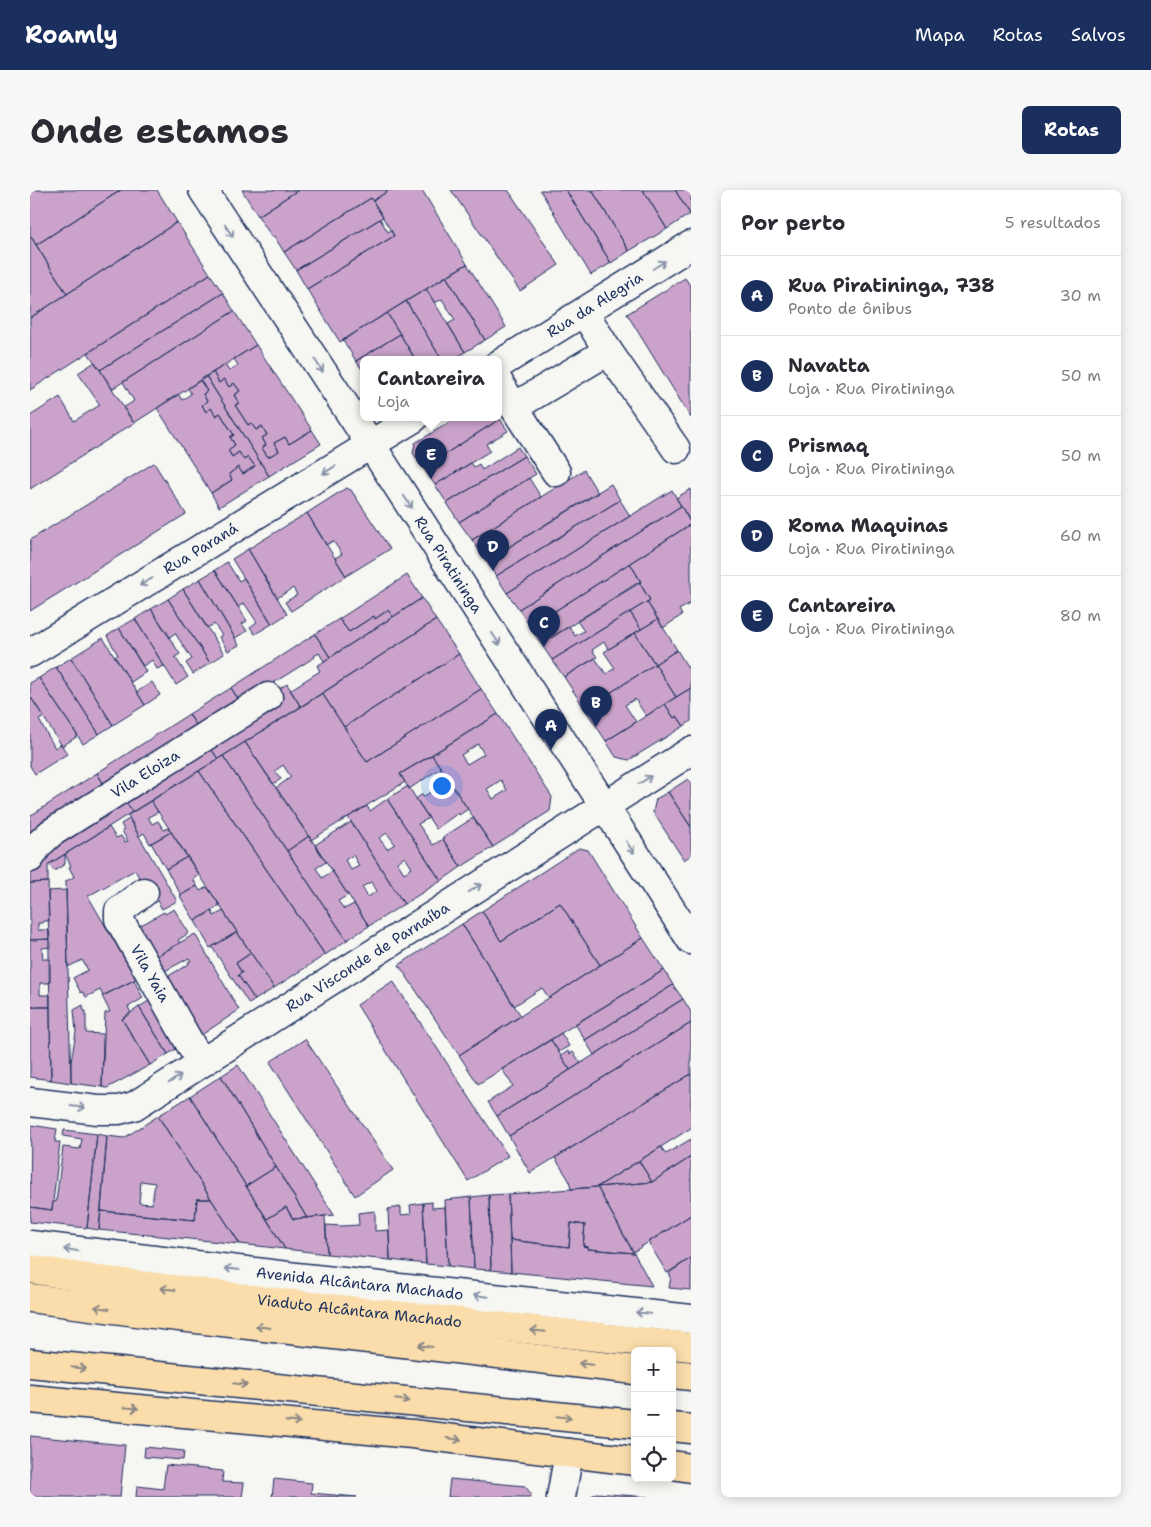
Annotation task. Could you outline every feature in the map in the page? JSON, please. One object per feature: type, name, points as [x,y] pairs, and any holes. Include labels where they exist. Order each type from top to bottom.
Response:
[{"type":"main road","name":"Viaduto Alcântara Machado","points":[[30,1268],[99,1280],[293,1304],[691,1347]]},
{"type":"main road","name":"Viaduto Alcântara Machado","points":[[30,1298],[631,1370]]},
{"type":"main road","points":[[30,1363],[631,1424]]},
{"type":"main road","points":[[676,1374],[691,1376]]},
{"type":"main road","points":[[30,1399],[316,1424],[631,1461]]},
{"type":"main road","points":[[676,1427],[691,1429]]},
{"type":"main road","points":[[676,1466],[691,1468]]},
{"type":"street","name":"Rua Piratininga","points":[[202,190],[371,445],[691,940]]},
{"type":"street","name":"Rua da Alegria","points":[[502,363],[691,245]]},
{"type":"street","points":[[584,312],[608,351],[676,449]]},
{"type":"street","points":[[514,407],[608,351]]},
{"type":"street","points":[[502,388],[556,472]]},
{"type":"street","points":[[371,445],[409,421]]},
{"type":"street","name":"Rua Paraná","points":[[30,653],[371,445]]},
{"type":"street","name":"Vila Eloiza","points":[[30,858],[39,844],[51,833],[268,697]]},
{"type":"street","name":"Rua Visconde de Parnaíba","points":[[30,1102],[98,1110],[119,1110],[134,1106],[691,751]]},
{"type":"street","name":"Vila Yaia","points":[[144,892],[119,911],[119,920],[201,1063]]},
{"type":"street","name":"Avenida Alcântara Machado","points":[[30,1245],[306,1278],[691,1319]]},
{"type":"street","points":[[561,1497],[569,1453]]},
{"type":"building","points":[[30,190],[121,190],[36,245],[30,235]]},
{"type":"building","points":[[121,190],[157,190],[177,222],[67,294],[36,245]]},
{"type":"building","points":[[242,190],[298,190],[258,216]]},
{"type":"building","points":[[298,190],[389,190],[373,201],[371,198],[284,252],[258,216]]},
{"type":"building","points":[[389,190],[422,190],[467,264],[340,342],[307,289],[394,236],[373,201]]},
{"type":"building","points":[[451,190],[508,190],[559,265],[520,291]]},
{"type":"building","points":[[540,190],[566,190],[611,263],[591,275]]},
{"type":"building","points":[[566,190],[592,190],[629,251],[611,263]]},
{"type":"building","points":[[592,190],[643,190],[667,229],[629,251]]},
{"type":"building","points":[[643,190],[675,190],[690,214],[667,229]]},
{"type":"building","points":[[675,190],[691,190],[691,214],[690,214]]},
{"type":"building","points":[[371,198],[383,217],[296,270],[284,252]]},
{"type":"building","points":[[380,219],[388,232],[391,230],[394,236],[307,289],[296,270]]},
{"type":"building","points":[[177,222],[210,274],[30,390],[30,318]]},
{"type":"building","points":[[30,235],[67,294],[30,318]]},
{"type":"building","points":[[467,264],[506,327],[485,340],[446,276]]},
{"type":"building","points":[[210,274],[223,293],[100,370],[88,353]]},
{"type":"building","points":[[446,276],[485,340],[465,352],[448,324],[455,320],[442,299],[435,303],[426,289]]},
{"type":"building","points":[[685,278],[691,287],[691,418],[627,314]]},
{"type":"building","points":[[426,289],[465,352],[458,356],[440,356],[406,301]]},
{"type":"building","points":[[223,293],[234,311],[112,389],[100,370]]},
{"type":"building","points":[[406,301],[440,356],[414,356],[387,313]]},
{"type":"building","points":[[234,311],[256,345],[134,423],[123,408],[134,401],[123,382]]},
{"type":"building","points":[[387,313],[400,334],[364,356],[360,356],[360,359],[356,361],[343,340]]},
{"type":"building","points":[[400,334],[413,356],[364,356]]},
{"type":"building","points":[[256,345],[312,430],[289,444],[285,437],[274,443],[279,451],[268,457],[262,448],[266,445],[262,438],[267,435],[262,426],[256,430],[251,423],[248,425],[235,405],[239,403],[234,395],[240,391],[234,383],[229,387],[224,379],[219,383],[213,372],[225,365],[229,371],[238,365],[234,359]]},
{"type":"building","points":[[360,359],[360,366],[356,361]]},
{"type":"building","points":[[95,362],[134,423],[30,489],[30,416],[60,397],[74,421],[100,405],[78,373]]},
{"type":"building","points":[[213,372],[219,383],[224,379],[229,387],[234,383],[240,391],[234,395],[239,403],[235,405],[248,425],[251,423],[256,430],[262,426],[267,435],[262,438],[266,445],[262,448],[268,457],[279,451],[274,443],[285,437],[289,444],[312,430],[321,444],[269,476],[206,376]]},
{"type":"building","points":[[206,376],[269,476],[219,507],[211,493],[232,480],[229,474],[238,467],[243,474],[255,466],[248,457],[244,460],[239,452],[232,457],[228,450],[235,445],[230,437],[234,435],[220,413],[216,416],[211,408],[206,412],[202,405],[207,401],[203,394],[207,391],[200,380]]},
{"type":"building","points":[[200,380],[207,391],[203,394],[207,401],[202,405],[206,412],[211,408],[216,416],[220,413],[234,435],[230,437],[235,445],[228,450],[232,457],[239,452],[244,460],[248,457],[255,466],[243,474],[238,467],[229,474],[232,480],[211,493],[157,408],[178,394],[182,400],[191,394],[188,388]]},
{"type":"building","points":[[452,421],[497,421],[423,468],[413,453],[415,443]]},
{"type":"building","points":[[497,421],[501,421],[508,431],[486,444],[490,451],[435,485],[423,468]]},
{"type":"building","points":[[518,447],[524,456],[447,503],[435,485],[471,463],[474,467],[479,464],[482,470]]},
{"type":"building","points":[[524,456],[536,474],[459,522],[447,503]]},
{"type":"building","points":[[154,463],[186,514],[30,611],[30,540]]},
{"type":"building","points":[[584,470],[598,493],[486,561],[472,540]]},
{"type":"building","points":[[529,478],[541,497],[472,540],[459,522]]},
{"type":"building","points":[[611,484],[620,500],[496,576],[486,561]]},
{"type":"building","points":[[346,488],[351,490],[390,549],[346,576],[335,558],[342,554],[333,541],[326,545],[307,513]]},
{"type":"building","points":[[691,489],[691,522],[676,498]]},
{"type":"building","points":[[672,490],[681,506],[519,609],[507,593]]},
{"type":"building","points":[[620,500],[630,516],[507,593],[496,576]]},
{"type":"building","points":[[681,506],[691,524],[530,627],[519,609]]},
{"type":"building","points":[[307,513],[346,576],[291,611],[285,602],[297,595],[293,588],[277,598],[248,549]]},
{"type":"building","points":[[691,524],[691,603],[679,610],[682,615],[663,628],[647,602],[650,600],[630,563]]},
{"type":"building","points":[[248,549],[287,614],[272,624],[232,559]]},
{"type":"building","points":[[227,562],[239,581],[244,578],[272,624],[255,634],[250,627],[257,622],[244,603],[238,607],[215,570]]},
{"type":"building","points":[[630,563],[641,582],[541,644],[530,627]]},
{"type":"building","points":[[215,570],[247,621],[242,624],[247,631],[235,638],[200,579]]},
{"type":"building","points":[[407,575],[422,598],[393,617],[388,610],[375,619],[374,616],[349,632],[339,619]]},
{"type":"building","points":[[200,579],[239,645],[228,651],[219,637],[222,635],[214,624],[207,628],[183,589]]},
{"type":"building","points":[[639,582],[650,600],[552,660],[541,644],[569,626],[575,636],[584,631],[577,621]]},
{"type":"building","points":[[183,589],[224,654],[210,663],[168,599]]},
{"type":"building","points":[[422,598],[436,620],[301,707],[290,690],[320,671],[317,666]]},
{"type":"building","points":[[168,599],[210,663],[193,674],[186,663],[192,659],[175,633],[170,637],[151,609]]},
{"type":"building","points":[[647,602],[658,619],[641,629],[630,612]]},
{"type":"building","points":[[151,609],[180,654],[175,657],[188,677],[176,685],[135,619]]},
{"type":"building","points":[[388,610],[393,617],[330,657],[315,634],[339,619],[349,632],[374,616],[375,619]]},
{"type":"building","points":[[630,612],[641,629],[609,649],[604,642],[592,650],[597,657],[564,677],[552,660]]},
{"type":"building","points":[[135,619],[164,666],[157,669],[152,660],[143,666],[119,628]]},
{"type":"building","points":[[658,619],[677,650],[655,664],[635,633]]},
{"type":"building","points":[[436,620],[459,654],[344,727],[322,693]]},
{"type":"building","points":[[119,628],[146,672],[131,682],[115,657],[118,655],[107,636]]},
{"type":"building","points":[[635,633],[655,664],[585,709],[564,677],[595,658],[606,674],[615,668],[604,652]]},
{"type":"building","points":[[315,634],[330,657],[324,661],[319,653],[241,703],[231,688]]},
{"type":"building","points":[[103,638],[145,705],[113,725],[71,658]]},
{"type":"building","points":[[677,650],[691,673],[691,688],[676,697],[655,664]]},
{"type":"building","points":[[459,654],[481,689],[367,762],[344,727]]},
{"type":"building","points":[[71,658],[113,725],[99,734],[56,667]]},
{"type":"building","points":[[655,664],[676,697],[646,716],[635,699],[625,705],[636,722],[606,741],[585,709]]},
{"type":"building","points":[[56,667],[99,734],[83,744],[39,678]]},
{"type":"building","points":[[39,678],[78,736],[62,746],[30,696],[30,683]]},
{"type":"building","points":[[152,682],[160,695],[145,705],[137,692]]},
{"type":"building","points":[[287,684],[301,707],[218,759],[208,744],[270,695]]},
{"type":"building","points":[[231,688],[241,703],[199,730],[189,714]]},
{"type":"building","points":[[691,688],[691,721],[684,726],[677,716],[674,718],[665,704]]},
{"type":"building","points":[[481,689],[498,714],[400,774],[405,782],[311,840],[276,788],[291,777],[283,765],[275,771],[281,779],[273,784],[245,742],[322,693],[367,762]]},
{"type":"building","points":[[30,696],[44,717],[39,720],[55,748],[61,744],[67,754],[35,774],[30,766]]},
{"type":"building","points":[[665,704],[674,718],[677,716],[684,726],[629,760],[616,757],[606,741]]},
{"type":"building","points":[[189,714],[199,730],[106,788],[97,773]]},
{"type":"building","points":[[498,714],[552,797],[550,811],[493,847],[432,755]],"holes":[[[478,744],[484,754],[467,764],[461,755]],[[501,780],[507,790],[493,799],[487,789]]]},
{"type":"building","points":[[245,742],[309,836],[287,851],[223,756]]},
{"type":"building","points":[[208,744],[218,759],[132,812],[123,797]]},
{"type":"building","points":[[432,755],[441,768],[409,789],[400,774]]},
{"type":"building","points":[[223,756],[347,940],[325,955],[199,771]]},
{"type":"building","points":[[199,771],[325,955],[274,988],[151,801]]},
{"type":"building","points":[[97,773],[106,788],[30,838],[30,816]]},
{"type":"building","points":[[688,779],[691,784],[691,827],[668,792]]},
{"type":"building","points":[[448,780],[468,809],[459,815],[458,813],[436,829],[416,799],[422,794],[423,797]]},
{"type":"building","points":[[408,786],[429,818],[418,824],[433,845],[443,839],[461,867],[441,881],[387,799]]},
{"type":"building","points":[[668,792],[691,827],[691,855],[684,860],[653,812],[656,799]]},
{"type":"building","points":[[123,797],[132,812],[48,865],[48,882],[30,883],[30,873],[46,847]]},
{"type":"building","points":[[387,799],[441,881],[404,904],[348,817],[367,806],[370,811]],"holes":[[[387,833],[395,844],[387,849],[379,838]],[[405,857],[412,868],[404,873],[397,862]]]},
{"type":"building","points":[[151,801],[158,812],[148,817],[152,824],[158,821],[164,830],[168,828],[171,832],[150,844],[144,833],[139,836],[128,815]]},
{"type":"building","points":[[473,818],[493,847],[461,867],[442,838]]},
{"type":"building","points":[[129,819],[177,901],[162,909],[156,899],[152,901],[135,870],[88,896],[136,979],[103,996],[100,990],[86,997],[83,992],[81,993],[73,978],[88,970],[82,960],[68,967],[66,881],[74,877],[65,854],[109,827],[116,838],[121,836],[125,842],[128,841],[122,831],[124,830],[121,824]]},
{"type":"building","points":[[351,822],[404,904],[369,926],[315,845]],"holes":[[[353,855],[359,866],[351,870],[345,860]],[[371,882],[377,891],[368,897],[362,887]]]},
{"type":"building","points":[[171,832],[187,857],[166,869],[151,843]]},
{"type":"building","points":[[309,836],[326,862],[316,868],[322,878],[332,871],[348,895],[338,901],[344,909],[354,904],[369,926],[347,940],[287,851]]},
{"type":"building","points":[[579,848],[588,850],[643,938],[600,965],[560,903],[501,941],[482,911]]},
{"type":"building","points":[[65,854],[65,864],[54,871],[49,864]]},
{"type":"building","points":[[187,857],[199,875],[193,879],[197,886],[181,895],[166,869]]},
{"type":"building","points":[[48,882],[49,921],[38,923],[38,930],[49,930],[50,939],[30,940],[30,883]]},
{"type":"building","points":[[197,886],[200,891],[207,887],[220,905],[195,921],[180,896]]},
{"type":"building","points":[[66,890],[71,1083],[51,1080],[48,891]]},
{"type":"building","points":[[560,903],[600,965],[549,998],[542,988],[514,1006],[462,924],[482,911],[501,941]]},
{"type":"building","points":[[174,909],[189,933],[178,940],[180,943],[153,958],[136,928],[164,912],[165,914]]},
{"type":"building","points":[[212,911],[214,916],[223,911],[237,932],[210,948],[195,921]]},
{"type":"building","points":[[462,924],[521,1016],[459,1055],[399,965]]},
{"type":"building","points":[[237,932],[251,953],[236,963],[242,973],[238,975],[255,1000],[249,1004],[212,947]]},
{"type":"building","points":[[195,934],[239,1010],[194,1040],[165,978],[191,961],[189,958],[161,973],[153,958]]},
{"type":"building","points":[[643,938],[664,970],[478,1084],[459,1055]]},
{"type":"building","points":[[50,939],[50,947],[42,948],[43,959],[50,959],[50,983],[40,983],[40,995],[50,995],[50,1007],[30,1007],[30,940]]},
{"type":"building","points":[[251,953],[274,988],[255,1000],[238,975],[242,973],[236,963]]},
{"type":"building","points":[[664,970],[673,985],[585,1040],[575,1024]]},
{"type":"building","points":[[134,980],[143,998],[128,1007],[131,1013],[122,1019],[150,1065],[107,1088],[102,1087],[105,1013],[110,1012],[102,996]]},
{"type":"building","points":[[393,981],[508,1156],[468,1181],[357,1005]]},
{"type":"building","points":[[673,985],[683,999],[594,1055],[585,1040]]},
{"type":"building","points":[[154,998],[181,1046],[168,1054],[139,1007]]},
{"type":"building","points":[[683,999],[691,1012],[691,1023],[509,1136],[497,1116]]},
{"type":"building","points":[[83,1005],[84,1011],[86,1011],[86,1033],[103,1034],[102,1087],[71,1083],[71,1062],[76,1032],[74,1010]]},
{"type":"building","points":[[30,1007],[50,1007],[51,1080],[30,1077]]},
{"type":"building","points":[[139,1007],[168,1054],[150,1065],[122,1019]]},
{"type":"building","points":[[691,1023],[691,1074],[530,1173],[509,1136]]},
{"type":"building","points":[[561,1033],[569,1046],[559,1052],[551,1040]]},
{"type":"building","points":[[305,1039],[393,1170],[355,1196],[270,1062]]},
{"type":"building","points":[[551,1040],[570,1070],[497,1116],[488,1102],[513,1086],[502,1069]]},
{"type":"building","points":[[568,1051],[570,1054],[573,1052],[581,1063],[570,1070],[561,1056]]},
{"type":"building","points":[[238,1065],[334,1215],[307,1218],[221,1076]]},
{"type":"building","points":[[691,1074],[691,1128],[597,1187],[571,1189],[569,1180],[555,1158]]},
{"type":"building","points":[[221,1076],[276,1167],[246,1186],[190,1096]]},
{"type":"building","points":[[190,1096],[285,1249],[240,1244],[158,1116]]},
{"type":"building","points":[[158,1116],[211,1199],[197,1199],[195,1220],[101,1211],[107,1136],[124,1138]],"holes":[[[141,1181],[155,1183],[152,1204],[139,1203]]]},
{"type":"building","points":[[31,1125],[57,1129],[55,1142],[60,1142],[52,1210],[30,1207]]},
{"type":"building","points":[[64,1130],[97,1134],[87,1228],[30,1222],[30,1207],[52,1210],[53,1201],[56,1202],[63,1147],[80,1149],[82,1139],[63,1136]]},
{"type":"building","points":[[97,1134],[107,1136],[99,1230],[87,1228]]},
{"type":"building","points":[[691,1139],[691,1157],[652,1182],[639,1161],[661,1147],[666,1154]]},
{"type":"building","points":[[691,1157],[691,1215],[633,1252],[597,1187],[652,1182]]},
{"type":"building","points":[[639,1161],[652,1182],[597,1187]]},
{"type":"building","points":[[276,1167],[307,1218],[293,1219],[286,1207],[267,1219],[246,1186]]},
{"type":"building","points":[[597,1187],[634,1253],[588,1249],[588,1247],[583,1246],[585,1225],[571,1223],[569,1247],[510,1240],[508,1194]]},
{"type":"building","points":[[508,1194],[511,1272],[491,1270],[489,1195]]},
{"type":"building","points":[[489,1195],[491,1270],[474,1269],[471,1197]]},
{"type":"building","points":[[471,1197],[474,1269],[448,1266],[445,1200]]},
{"type":"building","points":[[197,1199],[211,1199],[240,1244],[99,1230],[101,1211],[195,1220]]},
{"type":"building","points":[[432,1202],[432,1208],[445,1207],[448,1266],[426,1264],[423,1203]]},
{"type":"building","points":[[423,1203],[426,1264],[390,1260],[388,1209],[401,1207],[401,1215],[411,1214],[410,1205]]},
{"type":"building","points":[[286,1207],[293,1219],[325,1216],[327,1254],[285,1249],[267,1219]]},
{"type":"building","points":[[375,1211],[375,1231],[389,1230],[390,1260],[327,1254],[326,1225],[359,1225],[358,1213]]},
{"type":"building","points":[[691,1215],[691,1258],[667,1273],[648,1242]]},
{"type":"building","points":[[571,1223],[585,1225],[583,1246],[588,1247],[588,1249],[634,1253],[652,1286],[511,1272],[510,1240],[569,1247]]},
{"type":"building","points":[[691,1258],[691,1290],[669,1288],[671,1277],[669,1273]]},
{"type":"building","points":[[30,1436],[125,1445],[120,1497],[30,1497]]},
{"type":"building","points":[[145,1447],[184,1451],[183,1460],[144,1457]]},
{"type":"building","points":[[166,1465],[223,1471],[222,1482],[244,1483],[242,1497],[136,1497],[137,1486],[163,1489]]},
{"type":"building","points":[[274,1479],[312,1483],[311,1493],[357,1497],[272,1497]]},
{"type":"building","points":[[450,1479],[525,1486],[531,1494],[530,1497],[448,1497]]},
{"type":"building","points":[[596,1493],[648,1497],[590,1497]]},
{"type":"place","name":"Cantareira","points":[[431,479]]},
{"type":"place","name":"Roma Maquinas","points":[[493,571]]},
{"type":"place","name":"Prismaq","points":[[544,647]]},
{"type":"place","name":"Navatta","points":[[596,727]]},
{"type":"place","name":"Rua Piratininga, 738","points":[[551,750]]}]
